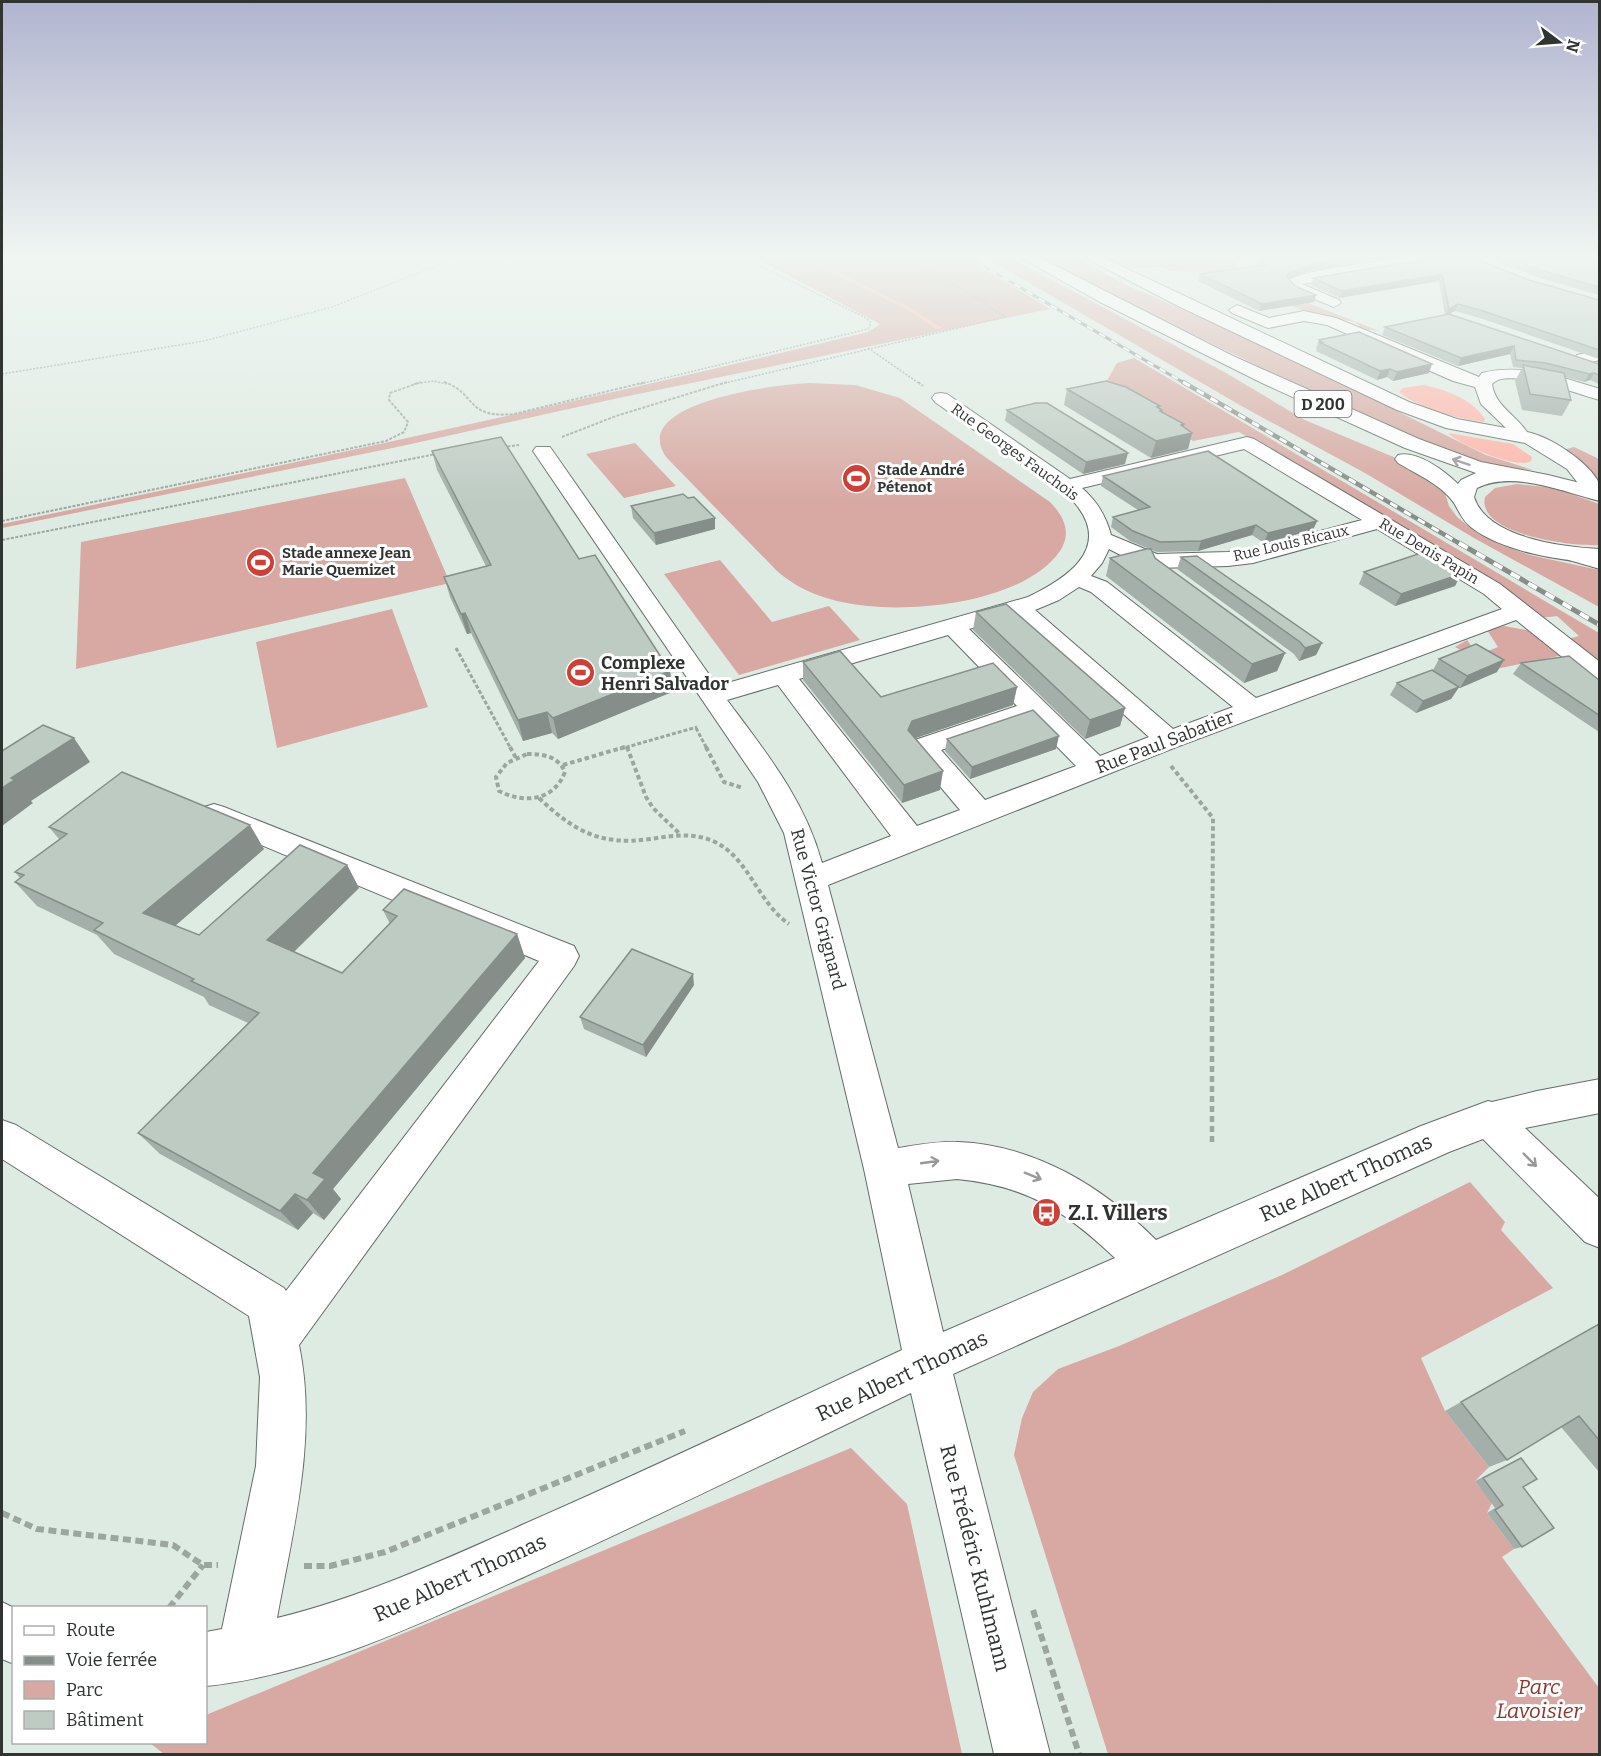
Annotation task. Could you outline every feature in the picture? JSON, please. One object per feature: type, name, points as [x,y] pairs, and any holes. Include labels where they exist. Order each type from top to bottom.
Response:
[{"type":"main road","name":"D 200","points":[[1176,338],[1255,384],[1420,466],[1450,486],[1464,501]]},
{"type":"main road","name":"D 200","points":[[1184,338],[1294,391],[1429,450],[1478,468],[1525,476]]},
{"type":"main road","points":[[1597,493],[1564,483],[1525,476],[1490,478],[1476,482],[1464,492],[1464,501],[1473,517],[1506,537],[1540,549],[1588,556],[1599,562]]},
{"type":"street","points":[[1260,338],[1422,414],[1464,427],[1519,434],[1541,444],[1574,465],[1597,493]]},
{"type":"street","points":[[1289,338],[1375,380],[1385,379]]},
{"type":"street","points":[[1340,338],[1343,342],[1388,362]]},
{"type":"street","points":[[1371,338],[1459,377],[1486,380],[1508,375],[1536,378],[1599,394]]},
{"type":"street","points":[[1437,350],[1486,380]]},
{"type":"street","points":[[1564,353],[1591,357],[1599,366]]},
{"type":"street","points":[[1486,380],[1483,393],[1490,405],[1510,419],[1519,434]]},
{"type":"street","name":"Rue Georges Fauchois","points":[[941,398],[983,418],[1065,486],[1090,510],[1097,524],[1100,538]]},
{"type":"street","name":"Rue Denis Papin","points":[[1147,466],[1248,443],[1475,578],[1521,610],[1599,675]]},
{"type":"street","points":[[1525,476],[1547,474],[1559,465],[1555,457],[1541,444]]},
{"type":"street","name":"Rue Victor Grignard","points":[[543,451],[771,779],[794,820],[824,925],[884,1169],[927,1362]]},
{"type":"street","points":[[1128,455],[1147,466]]},
{"type":"street","points":[[1065,486],[1147,466]]},
{"type":"street","name":"Rue Louis Ricaux","points":[[1100,538],[1127,548],[1144,558],[1157,561],[1253,556],[1379,522]]},
{"type":"street","points":[[719,707],[784,676],[1018,607],[1060,591],[1078,579],[1094,560],[1100,538]]},
{"type":"street","points":[[1157,561],[1160,568],[1179,583]]},
{"type":"street","points":[[1078,579],[1099,587],[1252,709]]},
{"type":"street","points":[[1018,607],[1160,743]]},
{"type":"street","name":"Rue Paul Sabatier","points":[[812,879],[1160,743],[1521,610]]},
{"type":"street","points":[[952,626],[1095,768]]},
{"type":"street","points":[[784,676],[911,840]]},
{"type":"street","points":[[980,813],[922,747],[1035,709]]},
{"type":"street","points":[[190,804],[561,956],[276,1340]]},
{"type":"street","name":"Rue Albert Thomas","points":[[225,1656],[328,1632],[402,1605],[616,1509],[927,1362],[1435,1139],[1488,1119],[1527,1108],[1599,1096]]},
{"type":"street","points":[[1488,1119],[1599,1228]]},
{"type":"street","points":[[2,1138],[268,1303],[283,1377],[280,1466],[261,1566],[225,1656]]},
{"type":"street","points":[[884,1169],[956,1160],[998,1165],[1017,1170],[1053,1185],[1080,1200],[1111,1224],[1149,1264]]},
{"type":"street","name":"Rue Frédéric Kuhlmann","points":[[927,1362],[1022,1755]]},
{"type":"path","points":[[2,374],[215,338]]},
{"type":"path","points":[[2,521],[386,441],[404,432],[408,422],[389,400],[390,393],[407,385],[427,381],[446,383],[456,387],[475,408],[486,414],[514,414],[831,338]]},
{"type":"path","points":[[562,437],[620,413],[785,366],[912,338]]},
{"type":"path","points":[[868,348],[941,398]]},
{"type":"path","points":[[498,447],[520,445]]},
{"type":"path","points":[[2,540],[443,454]]},
{"type":"path","points":[[456,648],[516,758]]},
{"type":"path","points":[[563,765],[696,728],[719,707]]},
{"type":"path","points":[[696,728],[724,782],[743,789]]},
{"type":"path","points":[[1160,743],[1213,818],[1212,1142]]},
{"type":"path","points":[[627,747],[646,797],[680,834]]},
{"type":"path","points":[[527,754],[549,755],[563,765],[565,772],[558,787],[539,798],[516,800],[499,791],[496,777],[507,763],[516,758],[527,754]]},
{"type":"path","points":[[539,798],[577,831],[596,838],[644,840],[680,834],[696,835],[716,842],[735,853],[776,917],[802,928],[824,925]]},
{"type":"path","points":[[2,1513],[37,1529],[173,1545],[203,1565],[330,1566],[385,1552],[692,1428]]},
{"type":"path","points":[[170,1606],[203,1565]]},
{"type":"green space","points":[[843,338],[910,338],[2,528],[2,524],[652,383]]},
{"type":"green space","points":[[1124,338],[1160,338],[1226,373],[1305,420],[1403,461],[1443,487],[1449,506],[1457,517],[1477,533],[1501,545],[1530,555],[1599,570],[1599,607],[1474,538],[1365,473],[1245,408]]},
{"type":"green space","points":[[1200,338],[1248,338],[1486,455],[1533,470],[1494,467],[1387,428]]},
{"type":"green space","points":[[1134,358],[1599,633],[1599,663],[1568,639],[1579,636],[1557,616],[1541,618],[1499,587],[1239,432],[1193,441],[1104,386],[1117,363]]},
{"type":"green space","points":[[809,383],[855,385],[900,398],[1050,502],[1065,525],[1064,544],[1060,551],[1044,568],[999,592],[944,604],[916,607],[856,605],[819,596],[796,585],[776,570],[667,458],[660,439],[667,423],[686,410],[711,400],[740,392]]},
{"type":"green space","points":[[635,443],[676,486],[624,498],[586,454]]},
{"type":"green space","points":[[1574,447],[1599,459],[1599,484],[1564,450]]},
{"type":"green space","name":"Stade annexe Jean Marie Quemizet","points":[[405,478],[450,583],[76,669],[81,542]]},
{"type":"green space","points":[[1517,484],[1555,488],[1599,504],[1599,545],[1550,541],[1511,529],[1496,521],[1486,510],[1485,497],[1495,488]]},
{"type":"green space","points":[[720,560],[772,622],[829,606],[860,640],[739,675],[664,574]]},
{"type":"green space","points":[[392,609],[428,707],[277,748],[256,642]]},
{"type":"green space","points":[[1504,626],[1532,631],[1563,655],[1496,669],[1455,647],[1467,640],[1478,655],[1498,647],[1487,630]]},
{"type":"green space","name":"Parc Lavoisier","points":[[1470,1182],[1505,1222],[1501,1230],[1553,1288],[1421,1358],[1445,1411],[1489,1467],[1475,1481],[1492,1503],[1487,1513],[1514,1549],[1502,1557],[1599,1688],[1599,1754],[1108,1754],[1014,1455],[1022,1418],[1033,1392],[1058,1369],[1119,1346],[1282,1275]]},
{"type":"green space","points":[[851,1448],[907,1504],[962,1754],[164,1754],[151,1744],[207,1744],[207,1715]]},
{"type":"shaded area","points":[[1423,385],[1450,393],[1466,401],[1480,412],[1485,419],[1484,422],[1439,412],[1399,392],[1403,388]]},
{"type":"shaded area","points":[[1448,433],[1513,444],[1532,457],[1531,461],[1524,463],[1501,459],[1475,449]]},
{"type":"building","points":[[1373,338],[1432,364],[1397,372],[1390,369],[1380,371],[1319,340]]},
{"type":"building","points":[[1412,338],[1521,338],[1599,364],[1599,375],[1546,363],[1516,360],[1514,346],[1461,358]]},
{"type":"building","points":[[1563,338],[1599,338],[1599,350]]},
{"type":"building","points":[[1523,365],[1564,373],[1571,400],[1530,394]]},
{"type":"building","points":[[1106,381],[1126,387],[1160,406],[1157,407],[1162,410],[1160,411],[1184,424],[1181,425],[1192,433],[1156,441],[1067,389]]},
{"type":"building","points":[[1036,403],[1047,403],[1128,453],[1086,462],[1007,410]]},
{"type":"building","points":[[501,437],[579,559],[595,555],[670,671],[553,718],[547,712],[518,720],[465,613],[461,614],[444,577],[491,565],[432,451]]},
{"type":"building","points":[[1208,451],[1317,521],[1268,533],[1256,525],[1201,541],[1160,542],[1133,531],[1113,517],[1150,507],[1103,476]]},
{"type":"building","points":[[683,494],[688,498],[694,497],[715,518],[654,533],[631,506]]},
{"type":"building","points":[[1151,549],[1155,558],[1285,653],[1252,664],[1110,558]]},
{"type":"building","points":[[1424,552],[1461,574],[1401,594],[1364,572]]},
{"type":"building","points":[[1197,556],[1322,643],[1305,648],[1300,642],[1181,557]]},
{"type":"building","points":[[1006,604],[1125,708],[1090,720],[976,612]]},
{"type":"building","points":[[1476,644],[1504,660],[1467,676],[1439,659]]},
{"type":"building","points":[[840,651],[881,697],[993,663],[1017,687],[912,721],[908,730],[943,771],[904,785],[803,662]]},
{"type":"building","points":[[1569,656],[1599,680],[1599,715],[1521,663]]},
{"type":"building","points":[[1432,670],[1459,687],[1423,701],[1397,683]]},
{"type":"building","points":[[1033,710],[1059,736],[972,767],[947,739]]},
{"type":"building","points":[[43,725],[74,738],[11,778],[14,780],[2,788],[2,751]]},
{"type":"building","points":[[122,772],[250,825],[143,913],[199,935],[300,845],[347,865],[267,940],[342,973],[397,916],[383,910],[404,889],[517,934],[313,1173],[325,1179],[307,1200],[295,1194],[280,1211],[138,1133],[259,1013],[191,981],[194,979],[94,930],[103,923],[15,882],[24,875],[15,872],[67,834],[49,827]]},
{"type":"building","points":[[632,949],[693,974],[643,1045],[580,1017]]},
{"type":"building","points":[[1599,1324],[1599,1440],[1579,1416],[1507,1460],[1461,1402]]},
{"type":"building","points":[[1521,1458],[1537,1479],[1523,1487],[1554,1528],[1522,1547],[1495,1510],[1503,1505],[1483,1478]]},
{"type":"railway","points":[[1107,338],[1186,384]]},
{"type":"railway","points":[[1183,382],[1462,545]]},
{"type":"railway","points":[[1459,543],[1600,625]]},
{"type":"place","name":"Stade André Pétenot","points":[[856,479]]},
{"type":"place","name":"Stade annexe Jean Marie Quemizet","points":[[261,562]]},
{"type":"place","name":"Complexe Henri Salvador","points":[[580,673]]},
{"type":"place","name":"Z.I. Villers","points":[[1047,1213]]}]
